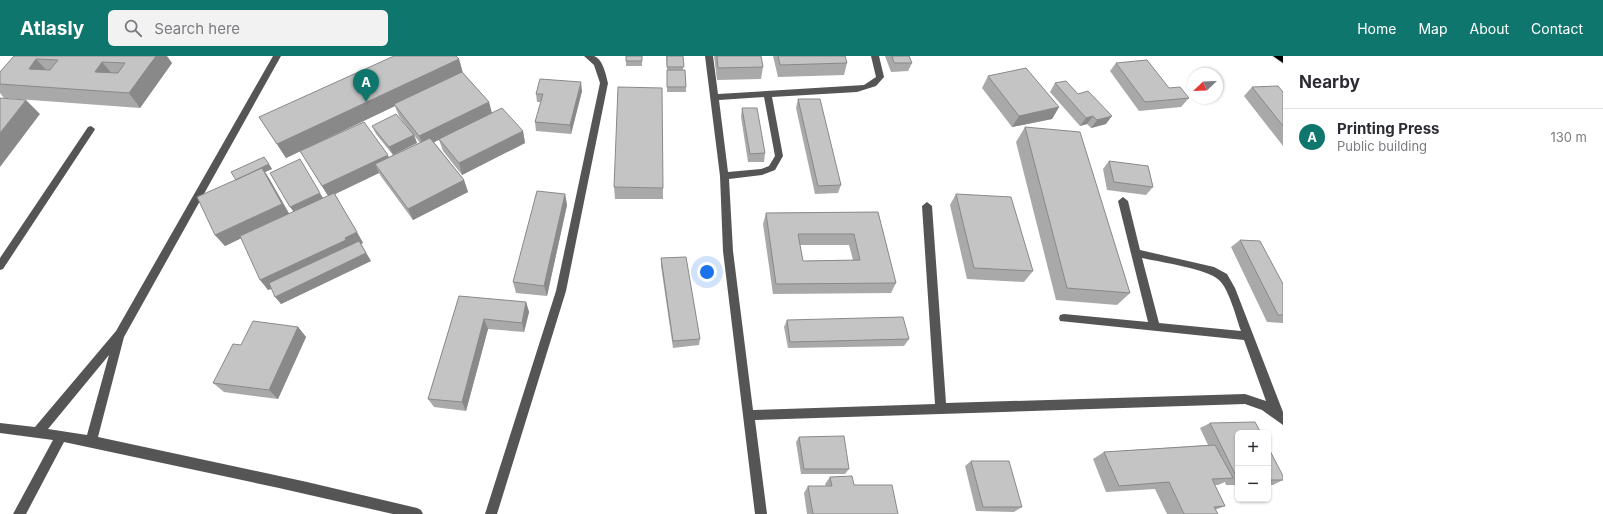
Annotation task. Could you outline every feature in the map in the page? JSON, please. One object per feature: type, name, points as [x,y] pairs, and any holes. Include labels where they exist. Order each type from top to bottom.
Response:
[{"type":"main road","points":[[1277,56],[1283,60]]},
{"type":"street","points":[[38,432],[120,334],[278,56]]},
{"type":"street","points":[[491,514],[563,283],[604,83],[602,70],[591,57],[588,56]]},
{"type":"street","points":[[709,56],[724,176],[728,251],[761,514]]},
{"type":"street","points":[[714,97],[857,89],[869,87],[876,83],[880,77],[874,56]]},
{"type":"street","points":[[724,176],[762,172],[772,168],[780,156],[768,93]]},
{"type":"street","points":[[0,266],[91,129]]},
{"type":"street","points":[[1123,201],[1155,327]]},
{"type":"street","points":[[927,206],[941,409]]},
{"type":"street","points":[[1136,254],[1211,270],[1222,277],[1230,288],[1280,416]]},
{"type":"street","points":[[1064,318],[1248,336]]},
{"type":"street","points":[[91,442],[120,334]]},
{"type":"street","points":[[749,415],[1245,399],[1263,403],[1280,416]]},
{"type":"street","points":[[0,428],[38,432],[91,442],[367,501],[417,514]]},
{"type":"street","points":[[19,514],[61,437]]},
{"type":"building","points":[[14,56],[156,56],[129,93],[0,84],[0,72]],"holes":[[[36,59],[58,60],[50,70],[29,69]],[[102,62],[125,63],[118,73],[95,72]]]},
{"type":"building","points":[[394,56],[456,56],[459,59],[277,144],[259,117]]},
{"type":"building","points":[[626,56],[642,56],[642,61],[626,61]]},
{"type":"building","points":[[667,56],[683,56],[684,67],[667,67]]},
{"type":"building","points":[[717,56],[761,56],[763,67],[718,68]]},
{"type":"building","points":[[778,56],[845,56],[847,63],[780,65]]},
{"type":"building","points":[[892,56],[909,56],[912,63],[894,63]]},
{"type":"building","points":[[1147,60],[1169,88],[1180,87],[1187,96],[1187,98],[1145,102],[1116,63]]},
{"type":"building","points":[[1026,68],[1059,107],[1019,116],[988,76]]},
{"type":"building","points":[[667,70],[685,70],[686,87],[667,87]]},
{"type":"building","points":[[462,72],[489,102],[419,136],[394,104]]},
{"type":"building","points":[[540,79],[581,82],[570,125],[535,122],[543,94],[536,94]]},
{"type":"building","points":[[1066,81],[1078,94],[1088,91],[1112,116],[1097,120],[1093,116],[1086,118],[1055,83]]},
{"type":"building","points":[[1278,86],[1283,92],[1283,126],[1252,87]]},
{"type":"building","points":[[618,87],[662,88],[663,188],[614,187]]},
{"type":"building","points":[[0,98],[26,100],[0,133]]},
{"type":"building","points":[[798,99],[820,99],[841,185],[818,186]]},
{"type":"building","points":[[502,108],[523,131],[459,163],[439,139]]},
{"type":"building","points":[[742,108],[757,108],[765,153],[750,154]]},
{"type":"building","points":[[396,114],[414,135],[389,147],[372,126]]},
{"type":"building","points":[[364,122],[388,155],[322,186],[300,151]]},
{"type":"building","points":[[1025,127],[1080,132],[1130,293],[1067,288]]},
{"type":"building","points":[[430,138],[464,180],[408,209],[375,164]]},
{"type":"building","points":[[264,157],[269,164],[236,180],[231,172]]},
{"type":"building","points":[[300,159],[320,193],[290,207],[270,173]]},
{"type":"building","points":[[1109,161],[1148,166],[1153,187],[1114,182]]},
{"type":"building","points":[[262,168],[282,204],[215,235],[197,197]]},
{"type":"building","points":[[537,191],[565,194],[544,286],[513,282]]},
{"type":"building","points":[[334,193],[357,232],[345,238],[346,240],[260,280],[240,236]]},
{"type":"building","points":[[956,194],[1011,197],[1033,271],[974,268]]},
{"type":"building","points":[[878,212],[896,283],[776,284],[766,213]],"holes":[[[798,234],[854,234],[860,260],[803,261]]]},
{"type":"building","points":[[1240,240],[1260,241],[1283,284],[1283,315],[1278,315]]},
{"type":"building","points":[[359,241],[366,253],[275,297],[269,283]]},
{"type":"building","points":[[686,257],[700,339],[673,341],[661,258]]},
{"type":"building","points":[[459,296],[526,302],[522,323],[484,319],[462,402],[428,399]]},
{"type":"building","points":[[903,317],[909,339],[790,342],[787,320]]},
{"type":"building","points":[[253,321],[298,327],[269,390],[213,383],[233,344],[241,345]]},
{"type":"building","points":[[1255,422],[1259,430],[1235,430],[1235,474],[1210,423]]},
{"type":"building","points":[[844,436],[849,469],[804,469],[799,437]]},
{"type":"building","points":[[1215,445],[1233,478],[1212,479],[1225,506],[1214,507],[1218,514],[1184,514],[1169,482],[1119,486],[1104,452]]},
{"type":"building","points":[[1271,453],[1283,476],[1283,480],[1271,480]]},
{"type":"building","points":[[971,461],[1009,461],[1022,507],[983,507]]},
{"type":"building","points":[[852,476],[854,485],[892,485],[898,514],[813,514],[808,486],[832,486],[830,477]]},
{"type":"place","name":"Printing Press","points":[[366,102]]}]
